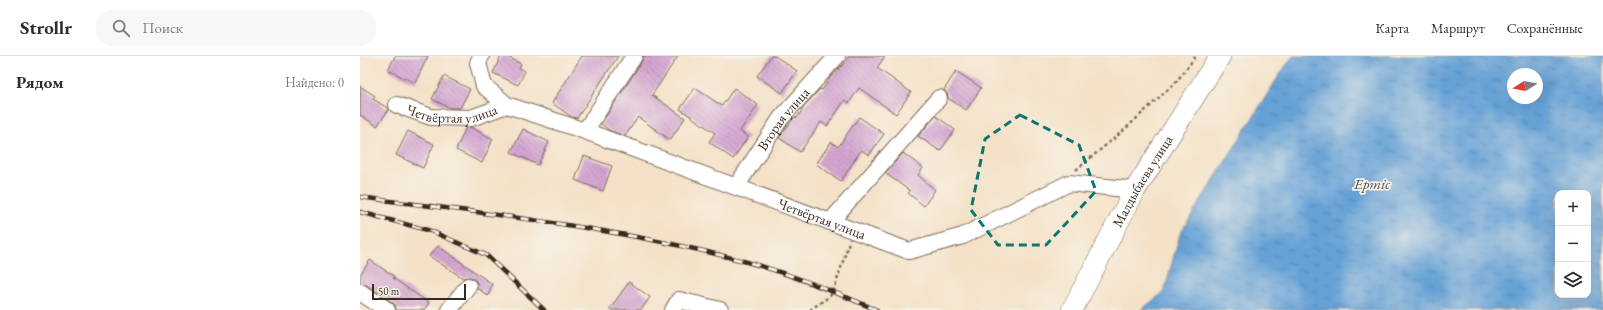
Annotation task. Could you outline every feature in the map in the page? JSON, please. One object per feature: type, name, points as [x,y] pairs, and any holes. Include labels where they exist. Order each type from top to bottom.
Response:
[{"type":"main road","name":"Малдыбаева улица","points":[[1072,310],[1135,190],[1220,56]]},
{"type":"street","name":"Четвёртая улица","points":[[481,56],[478,63],[484,86],[507,105],[585,131],[909,251],[963,236],[1069,183],[1135,190]]},
{"type":"street","points":[[585,131],[634,56]]},
{"type":"street","name":"Вторая улица","points":[[736,187],[781,118],[837,56]]},
{"type":"street","points":[[830,222],[939,98]]},
{"type":"street","name":"Четвёртая улица","points":[[397,105],[431,117],[471,118],[507,105]]},
{"type":"street","points":[[449,310],[468,286]]},
{"type":"street","points":[[360,292],[387,310]]},
{"type":"street","points":[[673,310],[679,300],[720,310]]},
{"type":"path","points":[[1058,188],[1071,174],[1124,130],[1176,82],[1196,56]]},
{"type":"path","points":[[810,310],[830,296],[834,290],[853,230]]},
{"type":"highlighted area","points":[[1020,115],[1079,145],[1096,191],[1046,245],[998,245],[971,210],[985,139]]},
{"type":"water","name":"Ертіс","points":[[1293,56],[1603,56],[1603,310],[1141,310],[1164,292],[1180,234],[1280,74]]},
{"type":"building","points":[[395,56],[428,56],[415,83],[388,70]]},
{"type":"building","points":[[501,56],[506,56],[521,64],[519,68],[525,71],[518,85],[493,73]]},
{"type":"building","points":[[582,56],[618,56],[577,118],[572,117],[552,103]]},
{"type":"building","points":[[643,56],[678,56],[652,95],[685,118],[670,140],[638,117],[625,136],[609,130],[601,124],[642,61]]},
{"type":"building","points":[[771,56],[775,56],[797,71],[782,93],[757,76]]},
{"type":"building","points":[[849,56],[885,56],[877,68],[911,92],[896,114],[859,88],[849,103],[845,100],[827,126],[821,122],[800,152],[779,138],[795,117],[797,118],[806,104],[820,89],[822,90]]},
{"type":"building","points":[[956,71],[981,88],[966,110],[948,98],[948,95],[944,90]]},
{"type":"building","points":[[444,76],[470,89],[460,108],[450,108],[432,99]]},
{"type":"building","points":[[360,86],[375,96],[373,99],[389,109],[377,126],[360,115]]},
{"type":"building","points":[[695,88],[722,106],[734,88],[758,105],[740,131],[748,137],[733,159],[709,142],[715,133],[680,109]]},
{"type":"building","points":[[936,116],[955,130],[940,151],[918,136]]},
{"type":"building","points":[[859,117],[884,134],[869,155],[861,150],[841,181],[816,164],[831,142],[838,147]]},
{"type":"building","points":[[466,127],[470,127],[493,139],[482,163],[456,150]]},
{"type":"building","points":[[523,129],[549,142],[538,165],[511,152]]},
{"type":"building","points":[[408,131],[434,144],[423,168],[396,155]]},
{"type":"building","points":[[903,153],[923,168],[918,175],[935,190],[924,206],[908,193],[910,191],[885,173]]},
{"type":"building","points":[[584,156],[612,166],[603,191],[575,180]]},
{"type":"building","points":[[438,246],[492,284],[488,296],[477,288],[477,283],[474,278],[463,278],[429,256]]},
{"type":"building","points":[[370,260],[429,303],[424,310],[396,310],[395,305],[392,302],[365,284],[360,283],[360,275]]},
{"type":"building","points":[[629,282],[650,297],[641,310],[609,310]]},
{"type":"railway","points":[[360,197],[555,223],[700,250],[780,272],[877,310]]},
{"type":"railway","points":[[360,212],[431,231],[486,255],[544,310]]}]
